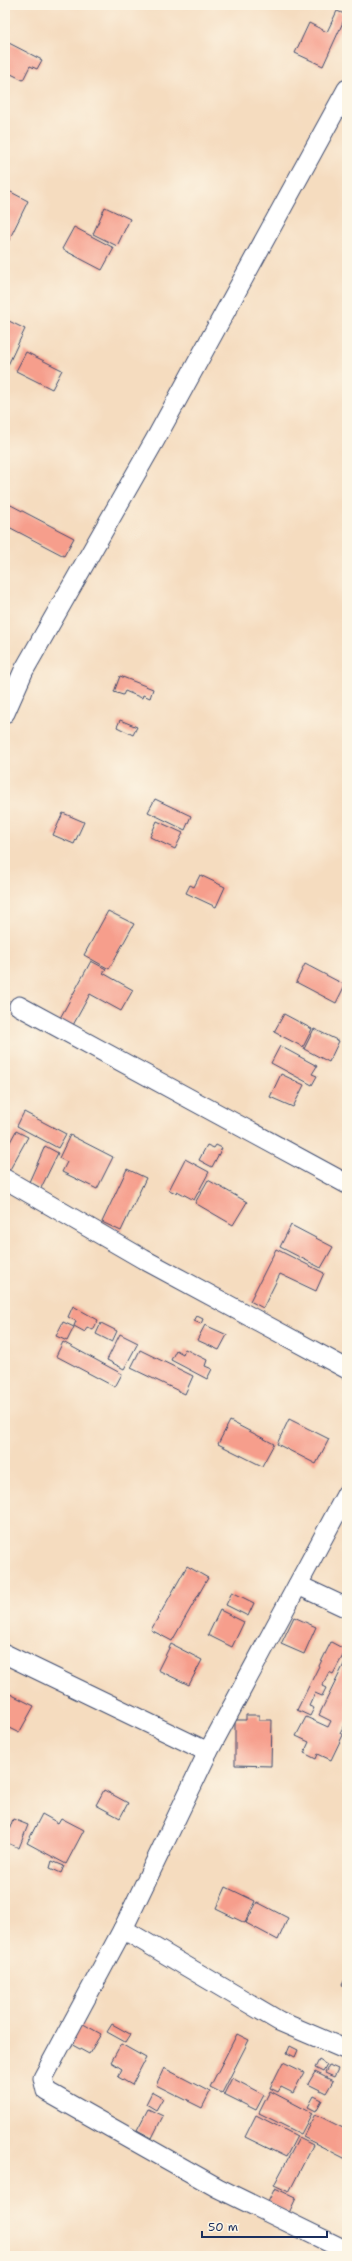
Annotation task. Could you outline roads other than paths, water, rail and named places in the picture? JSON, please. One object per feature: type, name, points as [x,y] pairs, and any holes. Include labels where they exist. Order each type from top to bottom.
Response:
[{"type":"street","points":[[5,713],[24,670],[166,419],[347,88]]},
{"type":"street","points":[[19,1006],[104,1050],[347,1184]]},
{"type":"street","points":[[5,1179],[143,1259],[347,1369]]},
{"type":"street","points":[[347,1493],[208,1752],[123,1929],[43,2078],[46,2091],[218,2188],[347,2251]]},
{"type":"street","points":[[298,1585],[347,1608]]},
{"type":"street","points":[[5,1654],[208,1752]]},
{"type":"street","points":[[123,1929],[279,2021],[347,2050]]}]
